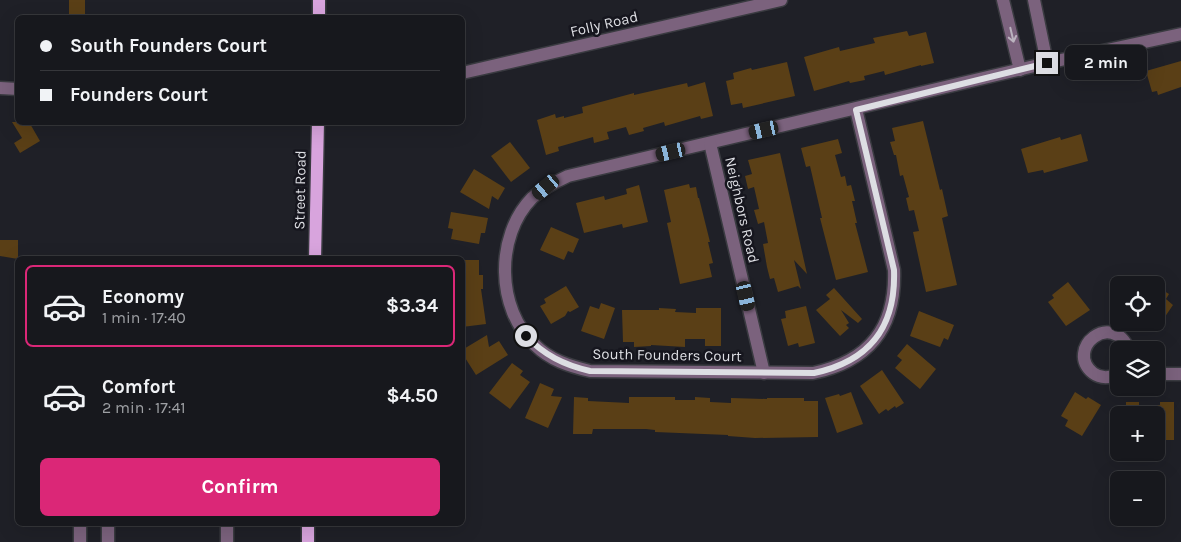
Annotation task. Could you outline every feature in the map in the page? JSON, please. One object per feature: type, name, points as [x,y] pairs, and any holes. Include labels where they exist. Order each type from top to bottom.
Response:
[{"type":"main road","points":[[319,0],[319,15]]},
{"type":"main road","name":"Street Road","points":[[315,256],[318,125]]},
{"type":"main road","points":[[308,526],[308,542]]},
{"type":"street","name":"Folly Road","points":[[465,71],[781,0]]},
{"type":"street","points":[[1004,0],[1020,70]]},
{"type":"street","points":[[1034,0],[1047,63]]},
{"type":"street","name":"South Founders Court","points":[[856,110],[894,270],[893,302],[887,320],[869,346],[855,358],[832,369],[814,373],[590,371],[570,366],[552,358],[526,336],[510,306],[507,294],[505,274],[508,247],[513,229],[521,213],[532,198],[546,187],[568,176],[856,110],[1047,63],[1181,34]]},
{"type":"street","points":[[0,88],[15,88]]},
{"type":"street","name":"Neighbors Road","points":[[710,143],[764,373]]},
{"type":"street","points":[[1110,377],[1095,374],[1088,368],[1084,352],[1087,343],[1101,333],[1110,332],[1118,335],[1125,341]]},
{"type":"street","points":[[1165,374],[1181,374]]},
{"type":"street","points":[[80,526],[80,542]]},
{"type":"street","points":[[108,526],[108,542]]},
{"type":"street","points":[[227,526],[227,542]]},
{"type":"building","points":[[69,0],[85,0],[85,15],[69,15]]},
{"type":"building","points":[[907,31],[909,36],[926,32],[934,63],[885,75],[884,71],[864,76],[865,80],[850,83],[849,81],[814,91],[804,57],[839,47],[840,51],[875,43],[873,38]]},
{"type":"building","points":[[1181,61],[1181,87],[1158,95],[1157,91],[1152,92],[1146,71]]},
{"type":"building","points":[[787,62],[795,96],[743,108],[742,103],[731,105],[726,81],[734,79],[733,73]]},
{"type":"building","points":[[705,82],[713,116],[701,119],[700,116],[665,126],[664,122],[643,128],[644,131],[629,135],[626,127],[607,132],[609,139],[594,143],[593,137],[558,147],[559,151],[546,155],[537,120],[555,114],[556,118],[564,116],[564,118],[583,113],[582,107],[634,93],[634,95],[687,83],[688,87]]},
{"type":"building","points":[[923,121],[948,216],[942,218],[957,285],[926,292],[913,232],[919,231],[914,210],[909,211],[906,198],[909,197],[903,175],[900,176],[896,155],[894,155],[890,142],[895,141],[892,128]]},
{"type":"building","points":[[12,122],[15,122],[15,125],[31,125],[40,141],[20,153],[14,143],[22,138]]},
{"type":"building","points":[[1081,134],[1088,161],[1044,173],[1043,170],[1028,173],[1021,149],[1060,137],[1061,140]]},
{"type":"building","points":[[838,139],[842,153],[835,155],[841,177],[845,176],[847,186],[851,185],[855,201],[852,201],[857,223],[855,223],[868,272],[836,280],[820,218],[822,218],[810,166],[806,167],[801,148]]},
{"type":"building","points":[[510,142],[530,168],[511,182],[491,156]]},
{"type":"building","points":[[780,153],[807,274],[794,260],[801,289],[798,286],[778,292],[774,278],[770,279],[767,267],[763,244],[768,243],[764,222],[758,224],[754,210],[759,209],[754,187],[748,189],[745,176],[752,174],[748,160]]},
{"type":"building","points":[[474,169],[505,188],[498,200],[492,196],[489,209],[460,192]]},
{"type":"building","points":[[689,184],[690,188],[696,187],[710,242],[708,242],[713,263],[709,264],[712,277],[680,284],[667,223],[671,222],[664,190]]},
{"type":"building","points":[[639,185],[648,222],[623,228],[622,224],[584,233],[576,203],[604,196],[605,200],[627,194],[626,189]]},
{"type":"building","points":[[451,212],[488,218],[485,233],[481,233],[479,244],[451,239],[453,229],[448,228]]},
{"type":"building","points":[[551,227],[579,239],[573,253],[568,251],[564,260],[540,250]]},
{"type":"building","points":[[0,240],[18,240],[18,256],[15,256],[15,258],[0,256]]},
{"type":"building","points":[[465,260],[479,260],[479,275],[483,275],[483,289],[481,289],[486,324],[465,327]]},
{"type":"building","points":[[1068,282],[1090,310],[1066,326],[1048,302],[1054,298],[1052,295]]},
{"type":"building","points":[[566,286],[579,307],[570,312],[568,311],[565,316],[551,324],[540,306],[546,303],[544,299]]},
{"type":"building","points":[[834,288],[862,319],[858,323],[841,310],[849,323],[846,325],[849,328],[840,336],[816,310],[830,299],[826,295]]},
{"type":"building","points":[[1165,292],[1169,294],[1166,299],[1173,305],[1165,317]]},
{"type":"building","points":[[601,303],[615,308],[604,339],[581,331],[590,306],[599,309]]},
{"type":"building","points":[[806,306],[815,343],[799,347],[798,343],[788,346],[781,319],[786,318],[785,311]]},
{"type":"building","points":[[659,308],[676,309],[675,312],[696,313],[696,308],[721,308],[721,346],[705,346],[705,339],[685,339],[685,347],[651,345],[634,347],[634,342],[623,342],[622,310],[659,310]]},
{"type":"building","points":[[919,311],[954,325],[948,340],[944,338],[940,347],[910,336]]},
{"type":"building","points":[[487,335],[489,347],[499,341],[508,355],[476,375],[465,358],[465,348]]},
{"type":"building","points":[[907,344],[936,369],[920,389],[895,368],[902,360],[897,356]]},
{"type":"building","points":[[512,363],[523,371],[520,375],[530,382],[510,409],[489,393]]},
{"type":"building","points":[[882,370],[904,403],[888,411],[886,409],[879,414],[860,386]]},
{"type":"building","points":[[540,383],[554,389],[551,396],[562,397],[548,428],[525,418]]},
{"type":"building","points":[[851,392],[863,424],[837,433],[825,398]]},
{"type":"building","points":[[1075,392],[1101,405],[1082,436],[1065,426],[1068,420],[1061,416]]},
{"type":"building","points":[[574,397],[588,398],[588,401],[629,403],[629,397],[675,397],[675,400],[695,400],[695,397],[710,398],[710,402],[731,403],[731,398],[804,398],[804,401],[818,401],[818,437],[755,438],[655,432],[655,430],[646,429],[593,429],[592,434],[573,434]]},
{"type":"building","points":[[1126,402],[1139,402],[1139,405],[1160,405],[1160,402],[1174,402],[1174,440],[1165,440],[1165,406],[1126,406]]},
{"type":"route","points":[[526,336],[552,358],[570,366],[590,371],[814,373],[844,364],[855,358],[869,346],[881,331],[887,320],[895,289],[894,270],[856,110],[1047,63]]}]
